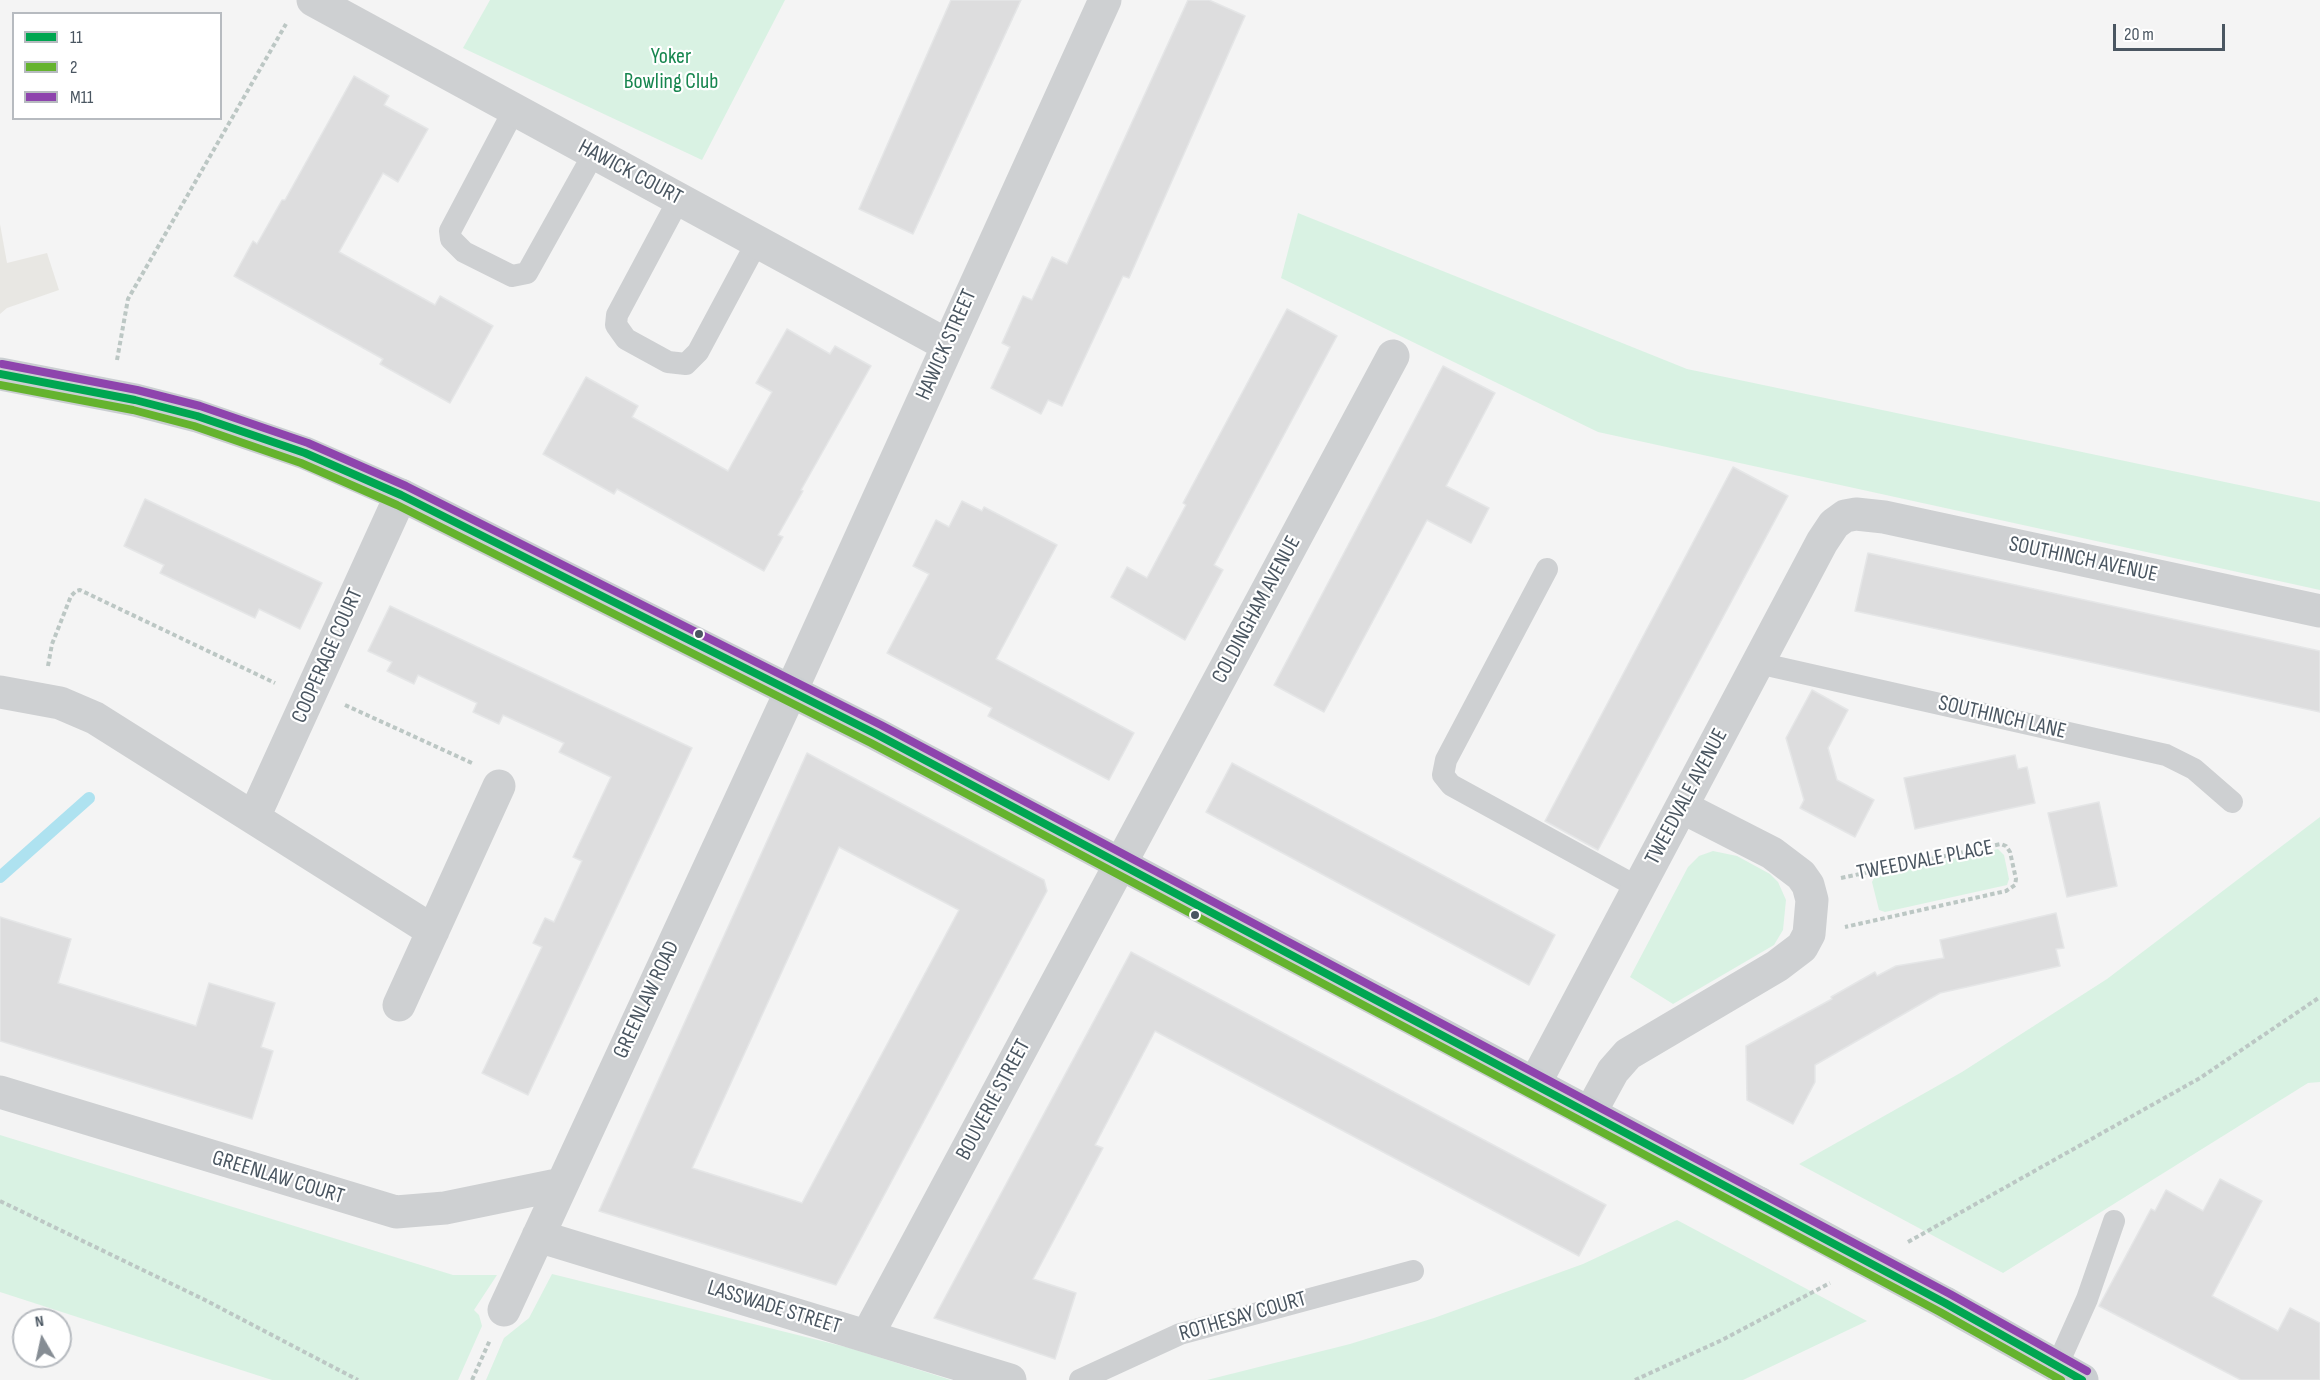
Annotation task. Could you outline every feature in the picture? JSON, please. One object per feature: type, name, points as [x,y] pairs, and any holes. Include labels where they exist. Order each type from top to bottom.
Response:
[{"type":"main road","points":[[0,374],[196,416],[305,453],[401,495],[791,691],[1121,863],[1945,1303],[2069,1373]]},
{"type":"street","name":"HAWICK STREET","points":[[791,691],[1105,0]]},
{"type":"street","name":"HAWICK COURT","points":[[301,10],[514,110],[947,345]]},
{"type":"street","name":"COLDINGHAM AVENUE","points":[[1121,863],[1393,356]]},
{"type":"street","name":"COOPERAGE COURT","points":[[254,817],[401,495]]},
{"type":"street","name":"SOUTHINCH AVENUE","points":[[1845,516],[1884,517],[2320,611]]},
{"type":"street","name":"TWEEDVALE AVENUE","points":[[1535,1083],[1822,542],[1834,524],[1845,516]]},
{"type":"street","name":"GREENLAW ROAD","points":[[504,1310],[791,691]]},
{"type":"street","points":[[0,692],[43,699],[75,708],[95,718],[433,931]]},
{"type":"street","points":[[399,1005],[433,931],[488,776]]},
{"type":"street","points":[[1590,1113],[1613,1071],[1628,1054],[1777,966],[1802,946],[1809,934],[1813,913],[1808,885],[1801,875],[1780,858],[1682,807]]},
{"type":"street","name":"BOUVERIE STREET","points":[[867,1336],[1121,863]]},
{"type":"street","name":"GREENLAW COURT","points":[[0,1092],[396,1212],[446,1208],[562,1184]]},
{"type":"street","name":"LASSWADE STREET","points":[[538,1236],[1010,1380]]},
{"type":"lane","points":[[514,110],[450,231],[451,239],[464,252],[512,276],[527,273],[594,153]]},
{"type":"lane","points":[[679,199],[617,315],[616,325],[619,332],[637,345],[678,364],[686,364],[691,359],[757,242]]},
{"type":"lane","points":[[1546,569],[1446,760],[1443,775],[1451,784],[1638,888]]},
{"type":"lane","name":"SOUTHINCH LANE","points":[[1758,663],[2166,756],[2194,769],[2232,802]]},
{"type":"lane","points":[[2069,1373],[2087,1299],[2115,1221]]},
{"type":"lane","name":"ROTHESAY COURT","points":[[1080,1380],[1180,1334],[1413,1271]]},
{"type":"path","points":[[110,396],[128,298],[301,10]]},
{"type":"path","points":[[43,699],[52,644],[70,596],[80,590],[286,687],[329,697],[488,776]]},
{"type":"path","name":"TWEEDVALE PLACE","points":[[1808,885],[2001,844],[2010,852],[2016,879],[2012,889],[2006,891],[1809,934]]},
{"type":"path","points":[[1905,1243],[2200,1078],[2320,998]]},
{"type":"path","points":[[0,1201],[205,1300],[358,1380]]},
{"type":"path","points":[[1635,1380],[1722,1340],[1834,1281]]},
{"type":"shaded area","points":[[0,224],[7,263],[47,253],[59,290],[7,308],[0,314]]},
{"type":"green space","name":"Yoker Bowling Club","points":[[490,0],[785,0],[702,160],[463,48]]},
{"type":"green space","points":[[1298,213],[1687,369],[2320,502],[2320,590],[1598,432],[1281,278]]},
{"type":"green space","points":[[2320,817],[2320,1082],[2308,1083],[2003,1273],[1799,1164],[1962,1072],[2107,979]]},
{"type":"green space","points":[[1998,849],[2004,855],[2009,879],[2007,885],[1885,912],[1879,910],[1872,882],[1875,876]]},
{"type":"green space","points":[[1713,851],[1737,856],[1770,874],[1778,882],[1786,900],[1783,930],[1774,945],[1673,1004],[1630,977],[1688,867],[1699,856]]},
{"type":"green space","points":[[0,1135],[453,1275],[497,1275],[474,1310],[479,1315],[482,1326],[458,1380],[272,1380],[72,1315],[72,1308],[49,1308],[0,1292]]},
{"type":"green space","points":[[1677,1220],[1867,1321],[1743,1380],[1207,1380],[1350,1344],[1434,1318],[1583,1264]]},
{"type":"green space","points":[[552,1274],[850,1348],[951,1380],[486,1380],[504,1338],[529,1318]]},
{"type":"building","points":[[951,0],[1021,0],[913,234],[859,209]]},
{"type":"building","points":[[1188,0],[1209,0],[1245,16],[1129,278],[1123,276],[1062,406],[1048,400],[1041,414],[991,388],[1010,347],[1002,343],[1023,296],[1032,300],[1052,257],[1067,264]]},
{"type":"building","points":[[354,76],[389,96],[384,105],[428,129],[398,182],[383,173],[339,252],[435,305],[440,296],[493,326],[450,403],[380,364],[383,359],[234,276],[253,241],[257,244],[282,200],[285,200]]},
{"type":"building","points":[[1287,309],[1337,336],[1214,565],[1223,570],[1185,640],[1111,597],[1127,567],[1147,578],[1186,505],[1183,503]]},
{"type":"building","points":[[787,329],[830,354],[835,346],[871,366],[801,490],[803,491],[778,535],[783,537],[764,571],[617,489],[614,494],[543,454],[586,377],[638,406],[632,417],[728,471],[772,392],[756,383]]},
{"type":"building","points":[[1443,366],[1495,393],[1446,486],[1489,508],[1471,543],[1427,520],[1324,712],[1274,685]]},
{"type":"building","points":[[1733,467],[1788,496],[1598,850],[1545,821]]},
{"type":"building","points":[[145,499],[322,583],[300,629],[259,609],[255,618],[160,573],[164,565],[124,546]]},
{"type":"building","points":[[962,501],[982,511],[984,507],[1057,545],[996,659],[1134,733],[1109,780],[988,716],[992,708],[887,653],[929,574],[913,566],[936,520],[949,527]]},
{"type":"building","points":[[1868,553],[2320,651],[2320,712],[1855,611]]},
{"type":"building","points":[[390,606],[692,748],[528,1095],[482,1073],[542,947],[533,943],[545,918],[554,922],[582,861],[573,857],[611,777],[559,752],[564,743],[503,715],[499,724],[473,712],[477,703],[418,675],[414,684],[387,671],[392,662],[368,651]]},
{"type":"building","points":[[1812,690],[1848,710],[1828,748],[1837,780],[1874,800],[1855,837],[1800,808],[1804,800],[1786,738]]},
{"type":"building","points":[[807,753],[1044,880],[1047,891],[836,1285],[599,1211]],"holes":[[[839,847],[959,910],[802,1203],[692,1168]]]},
{"type":"building","points":[[2015,755],[2018,769],[2027,767],[2035,803],[1915,829],[1904,778]]},
{"type":"building","points":[[1232,763],[1555,935],[1529,985],[1206,812]]},
{"type":"building","points":[[2099,802],[2117,886],[2067,897],[2048,813]]},
{"type":"building","points":[[2056,913],[2064,948],[2056,949],[2060,966],[1940,993],[1815,1065],[1815,1082],[1793,1124],[1747,1100],[1746,1046],[1832,999],[1831,997],[1875,972],[1877,976],[1896,966],[1944,958],[1940,940]]},
{"type":"building","points":[[0,917],[71,939],[58,983],[196,1026],[209,983],[275,1003],[261,1047],[273,1051],[252,1119],[0,1041]]},
{"type":"building","points":[[1131,952],[1606,1205],[1579,1256],[1155,1031],[1095,1145],[1103,1148],[1033,1279],[1076,1293],[1055,1359],[934,1318]]},
{"type":"building","points":[[2220,1179],[2262,1201],[2212,1296],[2278,1331],[2290,1308],[2320,1323],[2320,1380],[2241,1380],[2099,1306],[2151,1209],[2155,1211],[2166,1190],[2203,1211]]},
{"type":"waterway","points":[[0,877],[89,798]]},
{"type":"transit line","name":"M11","points":[[2,364],[137,390],[200,406],[308,443],[406,486],[881,725],[1950,1294],[2087,1371]]},
{"type":"transit line","name":"11","points":[[0,374],[135,400],[197,416],[305,453],[401,495],[876,734],[1945,1303],[2082,1380]]},
{"type":"transit line","name":"2","points":[[0,385],[133,410],[194,426],[301,463],[397,505],[871,743],[1940,1312],[2061,1380]]}]
